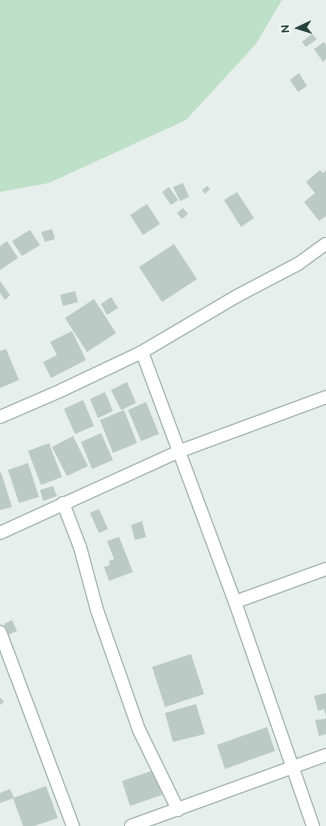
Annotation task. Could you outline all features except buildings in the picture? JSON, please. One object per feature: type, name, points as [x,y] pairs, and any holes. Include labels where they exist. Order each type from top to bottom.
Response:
[{"type":"street","points":[[0,417],[62,390],[142,352],[237,296],[298,264],[326,244]]},
{"type":"street","points":[[142,352],[235,602],[313,826]]},
{"type":"street","points":[[0,533],[180,451],[326,397]]},
{"type":"street","points":[[63,503],[80,547],[98,610],[138,730],[178,810]]},
{"type":"street","points":[[235,602],[326,569]]},
{"type":"street","points":[[0,632],[73,826]]},
{"type":"street","points":[[131,826],[178,810],[326,754]]},
{"type":"green space","points":[[0,0],[282,0],[256,44],[186,120],[49,183],[0,192]]}]
